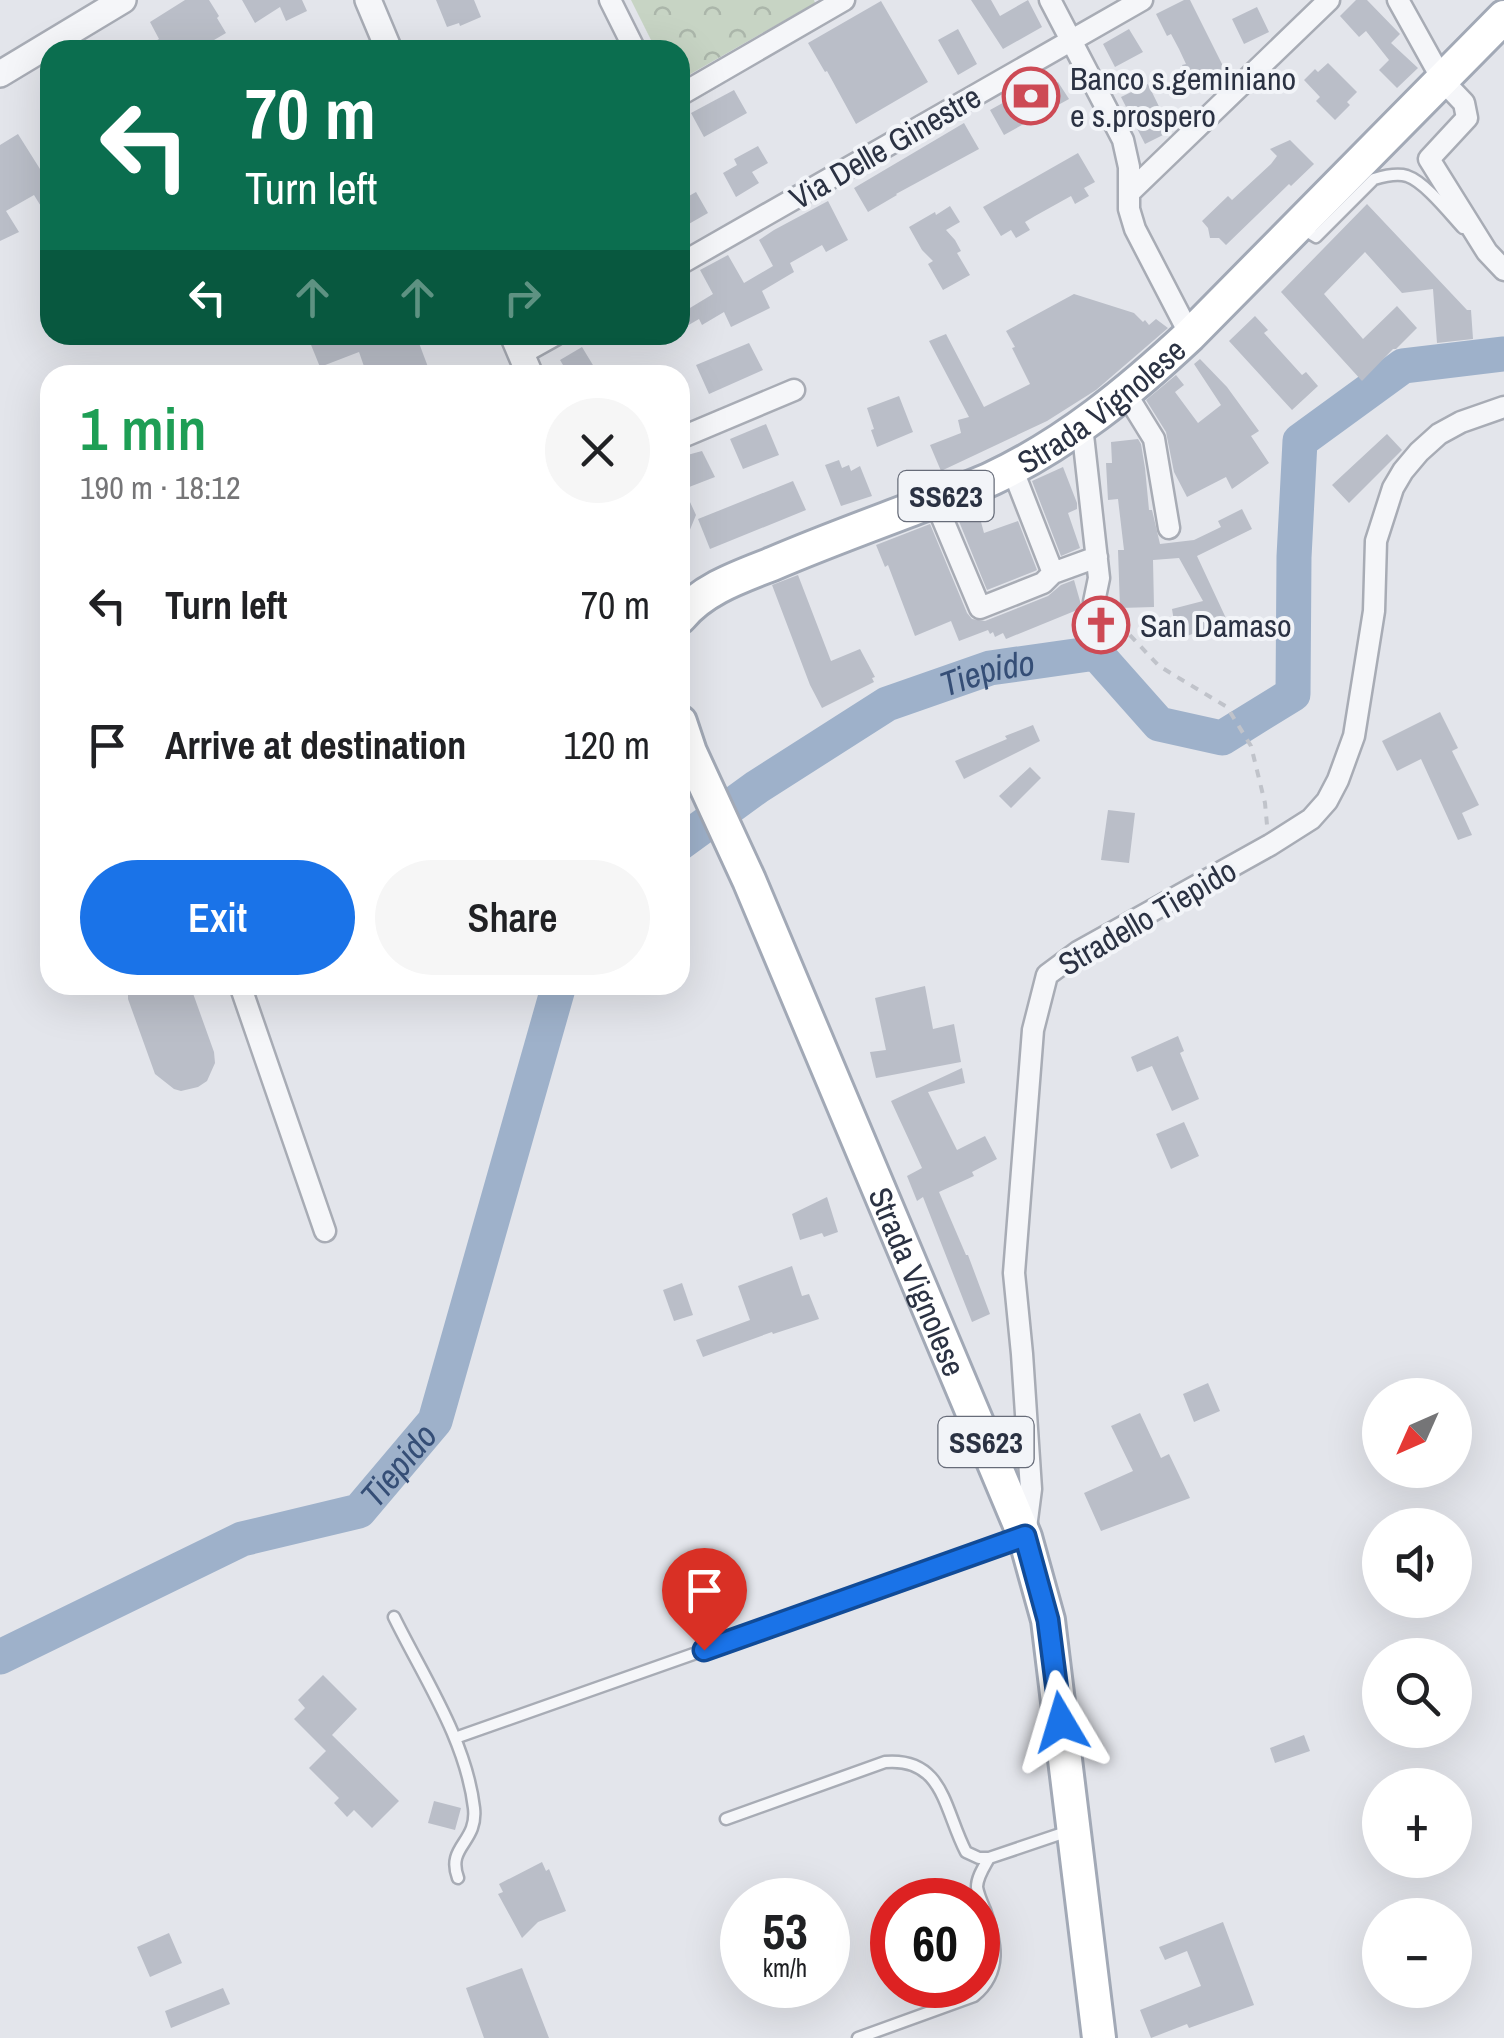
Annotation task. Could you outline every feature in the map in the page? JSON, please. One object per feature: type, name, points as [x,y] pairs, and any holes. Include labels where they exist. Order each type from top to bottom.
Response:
[{"type":"main road","name":"Strada Vignolese","points":[[690,606],[734,579],[990,480],[1082,426],[1190,335],[1504,17]]},
{"type":"main road","name":"Strada Vignolese","points":[[690,748],[1025,1536],[1048,1620],[1099,2038]]},
{"type":"street","points":[[57,40],[123,0]]},
{"type":"street","points":[[368,0],[384,40]]},
{"type":"street","points":[[610,0],[629,40]]},
{"type":"street","points":[[690,89],[844,0]]},
{"type":"street","points":[[1050,0],[1122,140],[1130,167],[1128,209],[1190,335]]},
{"type":"street","name":"Via Delle Ginestre","points":[[690,258],[1142,0]]},
{"type":"street","points":[[1128,193],[1329,0]]},
{"type":"street","points":[[1398,0],[1443,80],[1464,103],[1467,118],[1429,159],[1488,252],[1504,270]]},
{"type":"street","points":[[0,74],[40,50]]},
{"type":"street","points":[[690,434],[794,390]]},
{"type":"street","points":[[1126,392],[1154,438],[1169,528]]},
{"type":"street","name":"Stradello Tiepido","points":[[1025,1536],[1031,1489],[1014,1274],[1032,1030],[1047,976],[1078,952],[1270,846],[1311,818],[1328,801],[1348,756],[1360,702],[1374,611],[1376,541],[1393,488],[1419,452],[1439,434],[1504,408]]},
{"type":"street","points":[[1082,426],[1098,567],[1094,602]]},
{"type":"street","points":[[1012,468],[1053,573]]},
{"type":"street","points":[[934,500],[980,608],[1042,583],[1053,573],[1098,567]]},
{"type":"street","points":[[243,995],[325,1231]]},
{"type":"lane","points":[[1411,178],[1429,159]]},
{"type":"lane","points":[[1298,226],[1316,237],[1374,179],[1404,175],[1488,252]]},
{"type":"lane","points":[[455,1738],[1025,1536]]},
{"type":"lane","points":[[394,1617],[466,1766],[475,1814],[474,1828],[454,1859],[458,1878]]},
{"type":"lane","points":[[726,1818],[885,1762],[904,1760],[921,1767],[942,1792],[966,1852],[979,1858],[1074,1829]]},
{"type":"lane","points":[[858,2038],[974,1996],[986,1986],[993,1973],[994,1941],[977,1889],[989,1858]]},
{"type":"path","points":[[1098,567],[1111,615],[1159,666],[1227,707],[1251,746],[1265,802],[1270,846]]},
{"type":"green space","points":[[631,0],[815,3],[690,74],[690,40],[651,40]]},
{"type":"building","points":[[185,0],[209,0],[226,33],[214,40],[157,40],[150,22]]},
{"type":"building","points":[[242,0],[302,0],[307,11],[286,21],[280,7],[255,23]]},
{"type":"building","points":[[436,0],[474,0],[481,17],[447,27]]},
{"type":"building","points":[[971,0],[991,0],[1000,16],[1028,0],[1042,27],[1003,49]]},
{"type":"building","points":[[1190,0],[1226,72],[1193,88],[1179,49],[1156,14]]},
{"type":"building","points":[[1356,0],[1367,0],[1400,34],[1391,43],[1418,68],[1397,88],[1379,70],[1389,60],[1366,31],[1359,37],[1340,16]]},
{"type":"building","points":[[881,1],[928,82],[856,124],[808,43]]},
{"type":"building","points":[[1257,7],[1269,32],[1244,44],[1232,19]]},
{"type":"building","points":[[958,29],[977,64],[958,75],[938,40]]},
{"type":"building","points":[[1129,29],[1143,52],[1115,67],[1103,44]]},
{"type":"building","points":[[1328,63],[1357,92],[1335,120],[1316,101],[1320,97],[1304,80]]},
{"type":"building","points":[[1046,79],[1050,86],[1058,82],[1069,99],[1004,135],[990,110]]},
{"type":"building","points":[[1148,84],[1171,131],[1145,144],[1121,97]]},
{"type":"building","points":[[734,90],[747,113],[704,137],[691,113]]},
{"type":"building","points":[[964,123],[979,149],[868,212],[854,188]]},
{"type":"building","points":[[18,134],[40,169],[40,205],[34,195],[6,211],[19,232],[0,241],[0,145]]},
{"type":"building","points":[[1290,140],[1314,164],[1226,245],[1219,238],[1210,238],[1202,221],[1271,164],[1277,156],[1270,149]]},
{"type":"building","points":[[758,146],[768,163],[752,172],[759,183],[736,197],[723,173],[737,165],[734,159]]},
{"type":"building","points":[[1078,153],[1095,182],[1084,188],[1089,196],[1075,204],[1071,196],[1035,216],[1025,222],[1030,230],[1016,238],[1011,230],[1001,236],[983,207]]},
{"type":"building","points":[[696,192],[708,213],[690,223],[690,195]]},
{"type":"building","points":[[828,201],[848,240],[826,252],[822,245],[790,263],[794,272],[762,291],[770,308],[731,327],[724,312],[702,325],[699,319],[690,324],[690,308],[713,294],[700,270],[728,255],[744,283],[773,266],[759,240]]},
{"type":"building","points":[[1367,204],[1471,310],[1473,339],[1437,343],[1433,289],[1402,293],[1365,252],[1324,294],[1363,339],[1397,306],[1417,328],[1362,381],[1281,292]]},
{"type":"building","points":[[950,206],[960,222],[946,230],[961,251],[957,253],[970,275],[943,290],[928,264],[933,261],[909,227]]},
{"type":"building","points":[[1074,294],[1134,313],[1149,325],[1156,319],[1168,328],[1096,390],[1047,421],[941,471],[930,445],[961,433],[958,420],[969,417],[929,341],[946,334],[984,407],[1030,384],[1006,331]]},
{"type":"building","points":[[1255,316],[1268,330],[1264,333],[1302,375],[1306,372],[1318,386],[1292,410],[1229,341]]},
{"type":"building","points":[[749,343],[763,370],[709,394],[696,365]]},
{"type":"building","points":[[311,345],[420,345],[427,365],[364,365],[359,352],[319,365]]},
{"type":"building","points":[[582,347],[593,365],[563,365],[560,360]]},
{"type":"building","points":[[1200,359],[1227,387],[1259,431],[1251,436],[1269,463],[1232,489],[1226,477],[1187,497],[1174,472],[1166,432],[1146,400],[1176,375],[1184,385],[1175,392],[1198,423],[1221,405],[1194,364]]},
{"type":"building","points":[[899,396],[913,432],[877,447],[867,408]]},
{"type":"building","points":[[766,424],[779,455],[743,469],[730,439]]},
{"type":"building","points":[[1387,434],[1402,450],[1349,503],[1332,485]]},
{"type":"building","points":[[1138,439],[1149,510],[1160,544],[1194,540],[1221,527],[1218,521],[1242,509],[1252,529],[1197,556],[1231,629],[1221,634],[1216,625],[1179,639],[1176,634],[1172,609],[1203,601],[1179,558],[1153,560],[1154,607],[1120,608],[1118,550],[1124,550],[1118,499],[1108,500],[1106,463],[1112,463],[1111,442]]},
{"type":"building","points":[[702,451],[715,477],[690,487],[690,454]]},
{"type":"building","points":[[839,460],[842,468],[849,465],[851,471],[860,466],[872,496],[841,506],[825,465]]},
{"type":"building","points":[[1063,467],[1077,503],[1077,509],[1068,513],[1080,548],[1061,556],[1032,481]]},
{"type":"building","points":[[793,481],[806,510],[710,549],[698,519]]},
{"type":"building","points":[[690,502],[696,515],[690,530]]},
{"type":"building","points":[[977,507],[984,533],[1018,521],[1037,570],[987,590],[956,514]]},
{"type":"building","points":[[930,524],[972,619],[985,621],[1048,596],[1074,580],[1082,608],[1006,639],[1003,633],[995,637],[988,630],[959,641],[951,621],[915,636],[888,565],[885,567],[876,545]]},
{"type":"building","points":[[798,575],[831,661],[860,649],[875,677],[874,682],[822,708],[772,585]]},
{"type":"building","name":"San Damaso","points":[[1118,607],[1118,640],[1093,641],[1089,615]]},
{"type":"building","points":[[1440,712],[1458,748],[1452,751],[1479,805],[1462,813],[1472,835],[1458,840],[1421,759],[1397,771],[1382,741]]},
{"type":"building","points":[[1033,725],[1040,741],[964,779],[955,761]]},
{"type":"building","points":[[1030,767],[1041,778],[1011,808],[999,796]]},
{"type":"building","points":[[1108,810],[1135,813],[1129,863],[1101,860]]},
{"type":"building","points":[[925,986],[933,1029],[954,1024],[961,1062],[876,1078],[870,1052],[886,1050],[875,998]]},
{"type":"building","points":[[128,995],[194,995],[214,1052],[215,1063],[207,1081],[181,1091],[155,1074]]},
{"type":"building","points":[[1178,1036],[1184,1051],[1180,1053],[1199,1099],[1172,1111],[1152,1066],[1137,1072],[1131,1057]]},
{"type":"building","points":[[962,1068],[965,1083],[928,1092],[957,1150],[985,1136],[997,1159],[972,1172],[974,1176],[939,1192],[990,1314],[972,1322],[923,1197],[917,1201],[907,1176],[922,1168],[891,1101]]},
{"type":"building","points":[[1184,1122],[1199,1156],[1171,1169],[1156,1134]]},
{"type":"building","points":[[827,1197],[838,1232],[800,1240],[792,1214]]},
{"type":"building","points":[[792,1266],[802,1296],[809,1294],[819,1319],[703,1357],[696,1340],[750,1320],[738,1286]]},
{"type":"building","points":[[682,1283],[693,1315],[674,1321],[663,1290]]},
{"type":"building","points":[[1208,1383],[1220,1411],[1194,1422],[1183,1394]]},
{"type":"building","points":[[1140,1413],[1161,1458],[1169,1454],[1190,1498],[1101,1531],[1084,1493],[1133,1471],[1111,1426]]},
{"type":"building","points":[[323,1675],[357,1709],[332,1735],[399,1801],[372,1828],[354,1810],[347,1817],[334,1803],[339,1798],[309,1768],[326,1751],[294,1719],[305,1708],[298,1700]]},
{"type":"building","points":[[1304,1735],[1310,1751],[1275,1763],[1270,1748]]},
{"type":"building","points":[[434,1801],[461,1808],[455,1830],[428,1823]]},
{"type":"building","points":[[542,1862],[546,1871],[549,1869],[566,1911],[538,1922],[522,1938],[498,1894],[503,1892],[499,1884]]},
{"type":"building","points":[[1223,1922],[1254,2005],[1151,2038],[1140,2010],[1201,1986],[1187,1951],[1165,1960],[1159,1947]]},
{"type":"building","points":[[169,1933],[182,1963],[150,1977],[137,1947]]},
{"type":"building","points":[[522,1968],[549,2038],[484,2038],[466,1988]]},
{"type":"building","points":[[223,1988],[230,2004],[171,2028],[165,2011]]},
{"type":"waterway","name":"Tiepido","points":[[690,836],[757,787],[887,704],[990,668],[1096,653],[1159,724],[1222,738],[1293,694],[1300,441],[1403,366],[1504,354]]},
{"type":"waterway","name":"Tiepido","points":[[0,1657],[242,1539],[359,1511],[435,1421],[556,995]]},
{"type":"place","name":"Banco s.geminiano e s.prospero","points":[[1031,96]]},
{"type":"place","name":"San Damaso","points":[[1101,625]]},
{"type":"route","points":[[704,1650],[1025,1536],[1048,1620],[1061,1722]]}]
